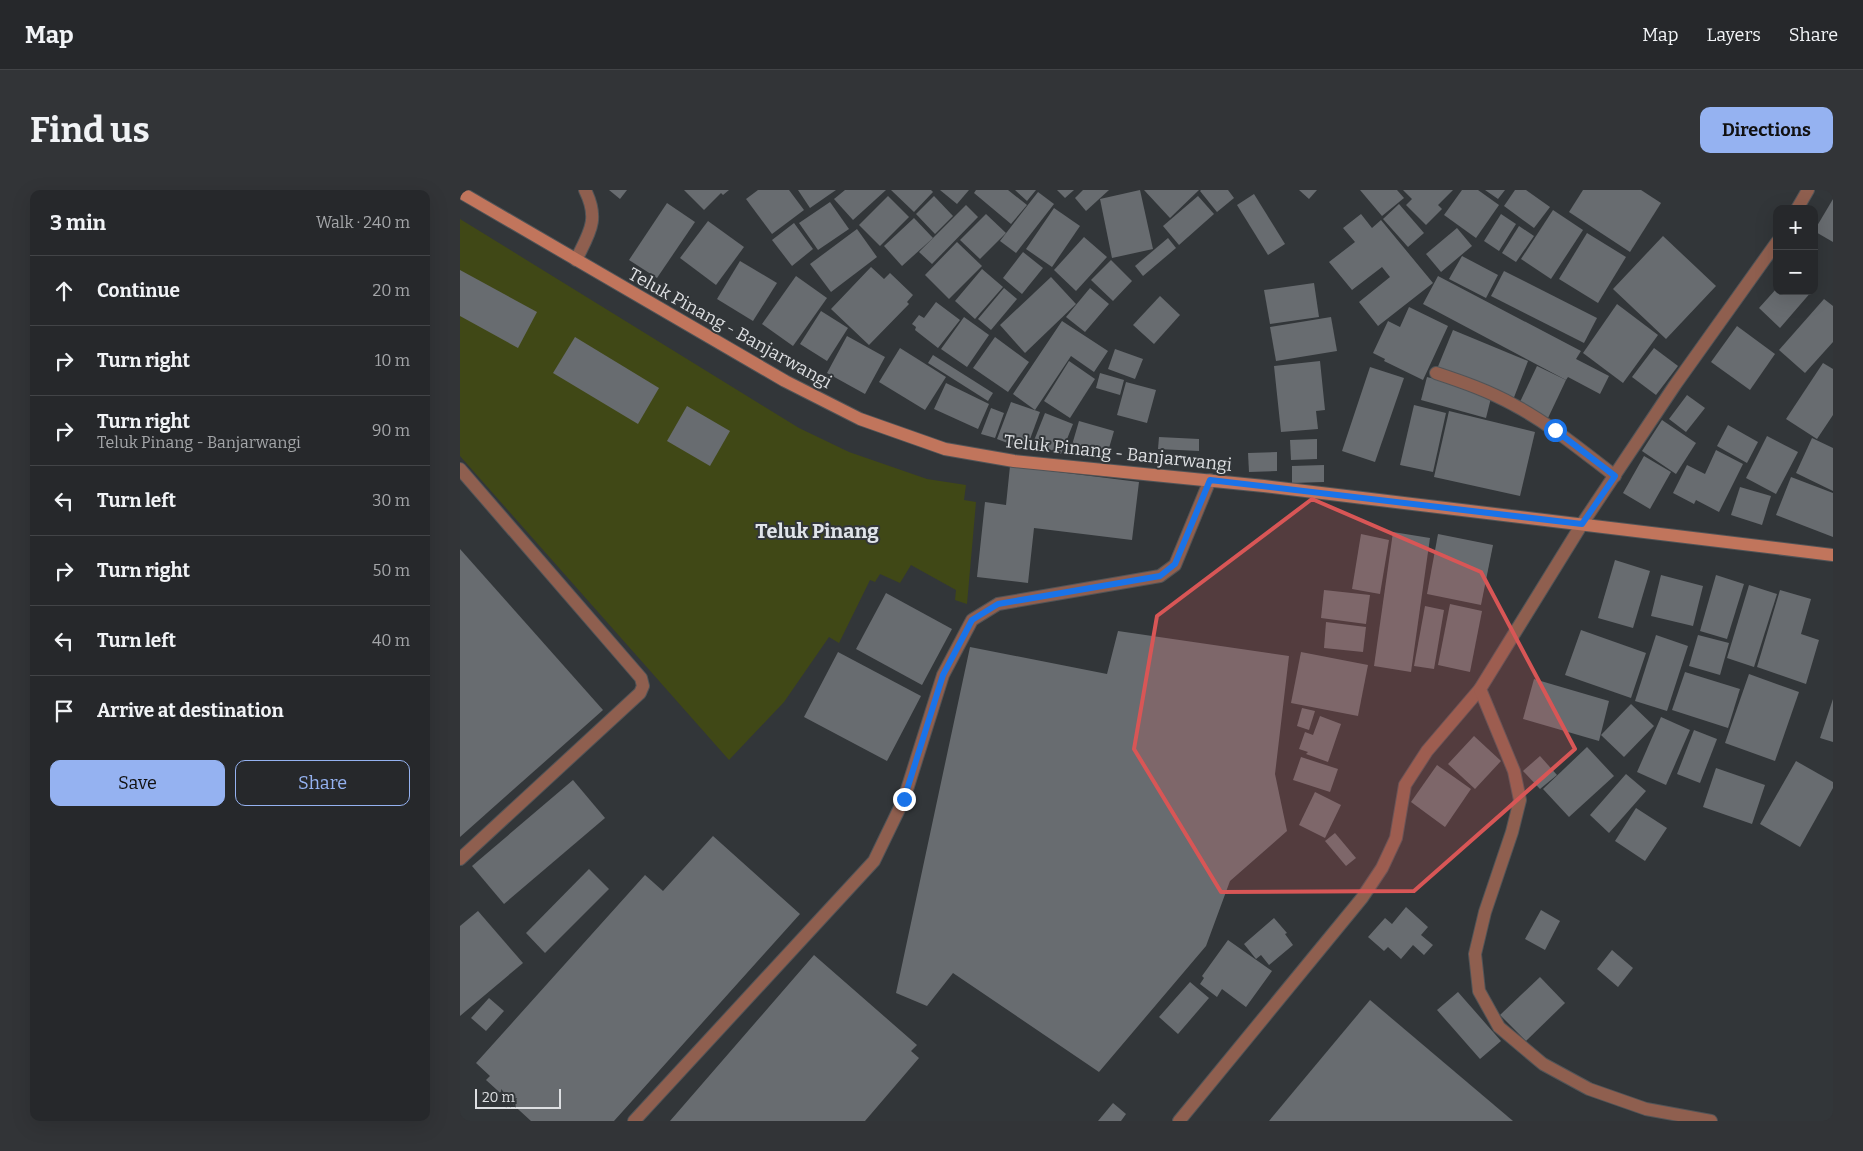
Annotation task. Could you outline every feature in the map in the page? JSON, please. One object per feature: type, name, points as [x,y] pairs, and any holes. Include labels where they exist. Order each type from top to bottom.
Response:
[{"type":"main road","name":"Teluk Pinang - Banjarwangi","points":[[460,192],[785,381],[860,419],[944,449],[1014,460],[1210,480],[1833,555]]},
{"type":"street","points":[[576,260],[592,225],[590,201],[585,190]]},
{"type":"street","points":[[1799,205],[1808,190]]},
{"type":"street","points":[[1179,1121],[1362,898],[1382,868],[1396,838],[1406,785],[1428,752],[1480,690],[1582,524],[1674,386],[1773,248]]},
{"type":"street","points":[[1436,372],[1486,391],[1516,406],[1555,430],[1615,476]]},
{"type":"street","points":[[460,469],[641,678],[643,686],[640,694],[460,859]]},
{"type":"street","points":[[634,1121],[874,861],[904,799],[943,675],[972,620],[998,604],[1160,576],[1175,564],[1210,480]]},
{"type":"street","points":[[1480,690],[1514,771],[1520,800],[1512,832],[1485,912],[1475,954],[1479,991],[1499,1027],[1543,1064],[1589,1089],[1646,1109],[1711,1121]]},
{"type":"highlighted area","points":[[1312,499],[1481,572],[1575,749],[1414,891],[1221,892],[1134,749],[1157,616]]},
{"type":"green space","points":[[460,219],[799,428],[849,452],[927,479],[966,485],[964,500],[976,502],[967,604],[955,600],[956,590],[911,565],[900,583],[880,574],[875,582],[870,580],[839,643],[829,637],[784,702],[729,760],[460,456]]},
{"type":"building","points":[[609,190],[627,190],[620,199]]},
{"type":"building","points":[[684,190],[729,190],[723,195],[721,193],[704,210]]},
{"type":"building","points":[[758,190],[789,190],[804,210],[772,234],[746,199]]},
{"type":"building","points":[[798,190],[836,190],[810,208]]},
{"type":"building","points":[[845,190],[886,190],[853,220],[834,199]]},
{"type":"building","points":[[891,190],[931,190],[933,192],[914,212]]},
{"type":"building","points":[[940,190],[969,190],[957,204]]},
{"type":"building","points":[[976,190],[1008,190],[1027,205],[1011,224],[974,193]]},
{"type":"building","points":[[1015,190],[1036,190],[1027,201]]},
{"type":"building","points":[[1057,190],[1074,190],[1065,198]]},
{"type":"building","points":[[1083,190],[1109,190],[1086,211],[1075,198]]},
{"type":"building","points":[[1140,190],[1153,249],[1112,258],[1100,199]]},
{"type":"building","points":[[1144,190],[1199,190],[1170,218]]},
{"type":"building","points":[[1201,190],[1228,190],[1234,198],[1217,212]]},
{"type":"building","points":[[1299,190],[1317,190],[1309,199]]},
{"type":"building","points":[[1360,190],[1397,190],[1404,198],[1382,216]]},
{"type":"building","points":[[1403,190],[1453,190],[1438,205],[1442,209],[1426,225],[1406,205],[1412,199]]},
{"type":"building","points":[[1462,190],[1478,190],[1499,205],[1476,238],[1444,215]]},
{"type":"building","points":[[1485,190],[1505,190],[1498,199]]},
{"type":"building","points":[[1515,190],[1526,190],[1550,207],[1534,228],[1504,206]]},
{"type":"building","points":[[1583,190],[1641,190],[1661,203],[1630,252],[1569,212]]},
{"type":"building","points":[[1038,192],[1054,204],[1016,253],[1000,241]]},
{"type":"building","points":[[1254,194],[1285,244],[1268,255],[1237,205]]},
{"type":"building","points":[[888,196],[909,217],[880,246],[859,225]]},
{"type":"building","points":[[934,196],[953,216],[935,234],[916,214]]},
{"type":"building","points":[[1198,196],[1214,214],[1179,245],[1163,226]]},
{"type":"building","points":[[1833,199],[1833,242],[1818,233],[1818,224]]},
{"type":"building","points":[[830,202],[849,229],[818,250],[799,223]]},
{"type":"building","points":[[667,203],[695,222],[657,278],[629,260]]},
{"type":"building","points":[[1399,204],[1424,233],[1408,247],[1383,219]]},
{"type":"building","points":[[966,205],[978,217],[932,264],[919,252]]},
{"type":"building","points":[[1054,208],[1080,226],[1052,267],[1026,249]]},
{"type":"building","points":[[1553,210],[1583,230],[1551,279],[1521,259]]},
{"type":"building","points":[[986,214],[1006,233],[980,259],[960,240]]},
{"type":"building","points":[[1361,214],[1372,228],[1381,220],[1433,283],[1378,326],[1359,302],[1390,277],[1382,267],[1352,290],[1329,262],[1355,242],[1343,228]]},
{"type":"building","points":[[1501,214],[1516,224],[1499,251],[1484,241]]},
{"type":"building","points":[[914,218],[933,238],[902,266],[884,246]]},
{"type":"building","points":[[708,221],[744,247],[716,285],[680,258]]},
{"type":"building","points":[[794,223],[813,249],[792,266],[772,240]]},
{"type":"building","points":[[1519,226],[1534,236],[1516,262],[1502,253]]},
{"type":"building","points":[[1457,228],[1472,246],[1441,272],[1426,254]]},
{"type":"building","points":[[857,229],[877,257],[831,292],[810,264]]},
{"type":"building","points":[[1587,233],[1626,257],[1598,303],[1559,279]]},
{"type":"building","points":[[1663,236],[1716,286],[1666,339],[1613,289]]},
{"type":"building","points":[[1084,237],[1107,257],[1076,291],[1054,270]]},
{"type":"building","points":[[1168,238],[1176,248],[1143,276],[1135,266]]},
{"type":"building","points":[[957,242],[982,266],[949,299],[925,275]]},
{"type":"building","points":[[1023,252],[1043,268],[1022,294],[1003,278]]},
{"type":"building","points":[[1462,256],[1498,275],[1486,298],[1449,279]]},
{"type":"building","points":[[1111,260],[1132,281],[1113,301],[1091,280]]},
{"type":"building","points":[[740,261],[777,283],[753,321],[717,299]]},
{"type":"building","points":[[871,267],[884,279],[890,273],[913,295],[907,302],[909,304],[869,345],[831,309]]},
{"type":"building","points":[[982,269],[1003,287],[975,319],[955,301]]},
{"type":"building","points":[[460,270],[537,312],[518,348],[460,316]]},
{"type":"building","points":[[1504,271],[1597,318],[1584,343],[1491,296]]},
{"type":"building","points":[[796,276],[827,298],[793,346],[762,324]]},
{"type":"building","points":[[1438,276],[1581,351],[1576,359],[1609,376],[1600,394],[1568,377],[1566,380],[1423,304]]},
{"type":"building","points":[[1051,277],[1076,304],[1025,353],[1000,325]]},
{"type":"building","points":[[1314,283],[1319,317],[1270,324],[1264,290]]},
{"type":"building","points":[[1004,288],[1017,299],[991,330],[978,319]]},
{"type":"building","points":[[1090,288],[1109,304],[1085,332],[1066,317]]},
{"type":"building","points":[[1773,292],[1773,295],[1809,295],[1780,328],[1759,308]]},
{"type":"building","points":[[1160,296],[1180,315],[1154,344],[1133,325]]},
{"type":"building","points":[[1824,299],[1833,306],[1833,342],[1805,373],[1779,350]]},
{"type":"building","points":[[936,302],[960,320],[938,348],[915,330],[916,327],[912,324],[919,315],[924,318]]},
{"type":"building","points":[[1617,304],[1658,335],[1623,383],[1583,353]]},
{"type":"building","points":[[1409,307],[1448,326],[1423,380],[1384,361],[1385,359],[1373,353],[1388,321],[1400,327]]},
{"type":"building","points":[[821,311],[848,328],[827,361],[800,344]]},
{"type":"building","points":[[964,317],[989,335],[967,367],[941,349]]},
{"type":"building","points":[[1331,317],[1337,351],[1276,361],[1270,327]]},
{"type":"building","points":[[1062,321],[1108,351],[1094,372],[1071,356],[1035,410],[1013,394]]},
{"type":"building","points":[[1737,326],[1775,354],[1750,390],[1711,362]]},
{"type":"building","points":[[1453,330],[1528,361],[1513,400],[1437,369]]},
{"type":"building","points":[[847,336],[885,357],[865,394],[827,373]]},
{"type":"building","points":[[575,337],[659,388],[638,424],[553,373]]},
{"type":"building","points":[[995,337],[1029,362],[1008,392],[973,368]]},
{"type":"building","points":[[900,348],[946,377],[925,410],[879,382]]},
{"type":"building","points":[[1654,348],[1678,366],[1656,395],[1632,377]]},
{"type":"building","points":[[1115,349],[1143,359],[1135,379],[1108,369]]},
{"type":"building","points":[[933,355],[993,393],[988,401],[928,363]]},
{"type":"building","points":[[1069,361],[1095,379],[1070,418],[1044,401]]},
{"type":"building","points":[[1320,361],[1325,410],[1316,411],[1318,429],[1281,432],[1274,366]]},
{"type":"building","points":[[1823,363],[1833,369],[1833,415],[1817,439],[1786,419]]},
{"type":"building","points":[[1537,366],[1566,380],[1548,418],[1519,404]]},
{"type":"building","points":[[1370,367],[1404,378],[1375,462],[1342,451]]},
{"type":"building","points":[[1100,373],[1124,380],[1120,395],[1096,388]]},
{"type":"building","points":[[1427,377],[1492,394],[1486,418],[1421,400]]},
{"type":"building","points":[[1126,382],[1156,390],[1147,423],[1117,415]]},
{"type":"building","points":[[946,383],[989,404],[978,429],[934,409]]},
{"type":"building","points":[[1687,395],[1705,408],[1686,432],[1669,419]]},
{"type":"building","points":[[1011,402],[1040,412],[1026,450],[997,439]]},
{"type":"building","points":[[1414,405],[1446,413],[1433,472],[1400,465]]},
{"type":"building","points":[[687,406],[730,431],[710,466],[667,441]]},
{"type":"building","points":[[991,408],[1004,413],[995,438],[981,434]]},
{"type":"building","points":[[1449,411],[1535,432],[1520,496],[1434,477]]},
{"type":"building","points":[[1045,413],[1073,424],[1061,454],[1033,443]]},
{"type":"building","points":[[1662,420],[1696,443],[1676,474],[1642,451]]},
{"type":"building","points":[[1079,421],[1114,431],[1107,455],[1072,445]]},
{"type":"building","points":[[1728,425],[1758,442],[1747,463],[1717,446]]},
{"type":"building","points":[[1767,436],[1798,452],[1776,494],[1746,478]]},
{"type":"building","points":[[1159,437],[1199,439],[1199,451],[1158,449]]},
{"type":"building","points":[[1812,438],[1833,448],[1833,491],[1796,473]]},
{"type":"building","points":[[1317,439],[1317,459],[1291,460],[1290,440]]},
{"type":"building","points":[[1716,450],[1743,464],[1719,512],[1696,500],[1694,504],[1673,493],[1687,465],[1705,474]]},
{"type":"building","points":[[1277,452],[1277,471],[1249,472],[1248,453]]},
{"type":"building","points":[[1644,456],[1671,472],[1650,509],[1623,493]]},
{"type":"building","points":[[1324,465],[1324,482],[1292,483],[1292,466]]},
{"type":"building","points":[[1010,466],[1139,482],[1132,540],[1034,528],[1028,583],[977,577],[985,502],[1006,505]]},
{"type":"building","points":[[1791,477],[1833,493],[1833,537],[1776,515]]},
{"type":"building","points":[[1740,487],[1771,496],[1762,525],[1731,515]]},
{"type":"building","points":[[1393,532],[1430,538],[1411,672],[1374,666]]},
{"type":"building","points":[[1361,534],[1389,540],[1380,594],[1352,589]]},
{"type":"building","points":[[1438,534],[1493,545],[1481,605],[1427,594]]},
{"type":"building","points":[[460,549],[603,710],[460,837]]},
{"type":"building","points":[[1615,560],[1650,571],[1633,628],[1598,618]]},
{"type":"building","points":[[1661,575],[1703,586],[1693,626],[1651,616]]},
{"type":"building","points":[[1716,575],[1744,584],[1727,639],[1700,631]]},
{"type":"building","points":[[1749,585],[1777,594],[1754,667],[1727,658]]},
{"type":"building","points":[[1324,590],[1370,595],[1366,624],[1321,618]]},
{"type":"building","points":[[1780,590],[1811,599],[1801,634],[1819,640],[1806,684],[1757,667]]},
{"type":"building","points":[[886,593],[952,629],[922,685],[856,649]]},
{"type":"building","points":[[1450,604],[1482,611],[1470,672],[1438,665]]},
{"type":"building","points":[[1425,606],[1444,610],[1434,669],[1414,666]]},
{"type":"building","points":[[1326,622],[1366,627],[1363,652],[1324,648]]},
{"type":"building","points":[[1581,630],[1646,653],[1631,698],[1565,675]]},
{"type":"building","points":[[1118,631],[1289,656],[1275,774],[1287,831],[1230,881],[1206,946],[1099,1072],[953,973],[927,1006],[896,993],[970,647],[1107,674]]},
{"type":"building","points":[[1656,635],[1688,646],[1667,711],[1635,701]]},
{"type":"building","points":[[1698,635],[1729,643],[1720,675],[1689,666]]},
{"type":"building","points":[[838,652],[921,696],[887,761],[804,717]]},
{"type":"building","points":[[1301,652],[1368,665],[1358,716],[1291,703]]},
{"type":"building","points":[[1685,672],[1740,689],[1728,728],[1672,710]]},
{"type":"building","points":[[1749,674],[1799,692],[1775,761],[1725,743]]},
{"type":"building","points":[[1534,679],[1609,701],[1599,741],[1523,719]]},
{"type":"building","points":[[1833,699],[1833,742],[1820,738]]},
{"type":"building","points":[[1631,704],[1654,726],[1624,757],[1601,735]]},
{"type":"building","points":[[1302,708],[1315,711],[1309,730],[1297,726]]},
{"type":"building","points":[[1320,716],[1341,724],[1328,762],[1306,754],[1308,752],[1299,749],[1305,732],[1313,735]]},
{"type":"building","points":[[1661,717],[1690,730],[1666,785],[1637,772]]},
{"type":"building","points":[[1694,730],[1717,739],[1700,783],[1677,774]]},
{"type":"building","points":[[1474,736],[1501,761],[1475,789],[1448,764]]},
{"type":"building","points":[[1587,747],[1614,776],[1569,817],[1543,789]]},
{"type":"building","points":[[1540,756],[1557,775],[1540,789],[1523,771]]},
{"type":"building","points":[[1301,757],[1338,769],[1330,792],[1293,780]]},
{"type":"building","points":[[1796,761],[1833,782],[1833,788],[1800,847],[1760,824]]},
{"type":"building","points":[[1437,765],[1471,789],[1445,827],[1411,802]]},
{"type":"building","points":[[1716,768],[1765,785],[1752,824],[1703,807]]},
{"type":"building","points":[[1626,774],[1646,791],[1609,833],[1590,815]]},
{"type":"building","points":[[573,780],[605,818],[504,904],[472,866]]},
{"type":"building","points":[[1315,792],[1341,805],[1325,838],[1299,825]]},
{"type":"building","points":[[1636,808],[1667,828],[1645,861],[1615,841]]},
{"type":"building","points":[[1335,833],[1356,858],[1346,866],[1325,841]]},
{"type":"building","points":[[713,836],[800,914],[614,1121],[531,1121],[486,1080],[490,1076],[476,1063],[645,875],[663,891]]},
{"type":"building","points":[[589,869],[609,889],[545,953],[526,933]]},
{"type":"building","points":[[1406,907],[1428,927],[1421,935],[1433,945],[1424,955],[1413,945],[1401,959],[1388,947],[1384,951],[1368,937],[1385,918],[1392,924]]},
{"type":"building","points":[[1541,910],[1560,921],[1545,950],[1525,939]]},
{"type":"building","points":[[478,911],[523,963],[460,1016],[460,926]]},
{"type":"building","points":[[1274,918],[1287,933],[1285,934],[1293,945],[1269,965],[1261,955],[1256,959],[1244,944]]},
{"type":"building","points":[[1228,940],[1272,971],[1246,1007],[1222,989],[1217,997],[1200,984],[1204,978],[1202,976]]},
{"type":"building","points":[[1612,950],[1633,968],[1618,987],[1597,969]]},
{"type":"building","points":[[814,955],[917,1045],[911,1051],[919,1058],[865,1121],[670,1121]]},
{"type":"building","points":[[1540,977],[1565,1003],[1526,1041],[1500,1015]]},
{"type":"building","points":[[1190,982],[1209,998],[1178,1034],[1159,1017]]},
{"type":"building","points":[[1458,992],[1501,1041],[1480,1059],[1437,1010]]},
{"type":"building","points":[[489,998],[504,1011],[486,1031],[471,1018]]},
{"type":"building","points":[[1370,1000],[1513,1121],[1269,1121]]},
{"type":"building","points":[[1113,1103],[1126,1114],[1121,1121],[1098,1121]]},
{"type":"district","name":"Teluk Pinang","points":[[817,531]]},
{"type":"route","points":[[904,799],[943,675],[972,620],[998,604],[1160,576],[1175,564],[1210,480],[1582,524],[1615,476],[1555,430]]}]
